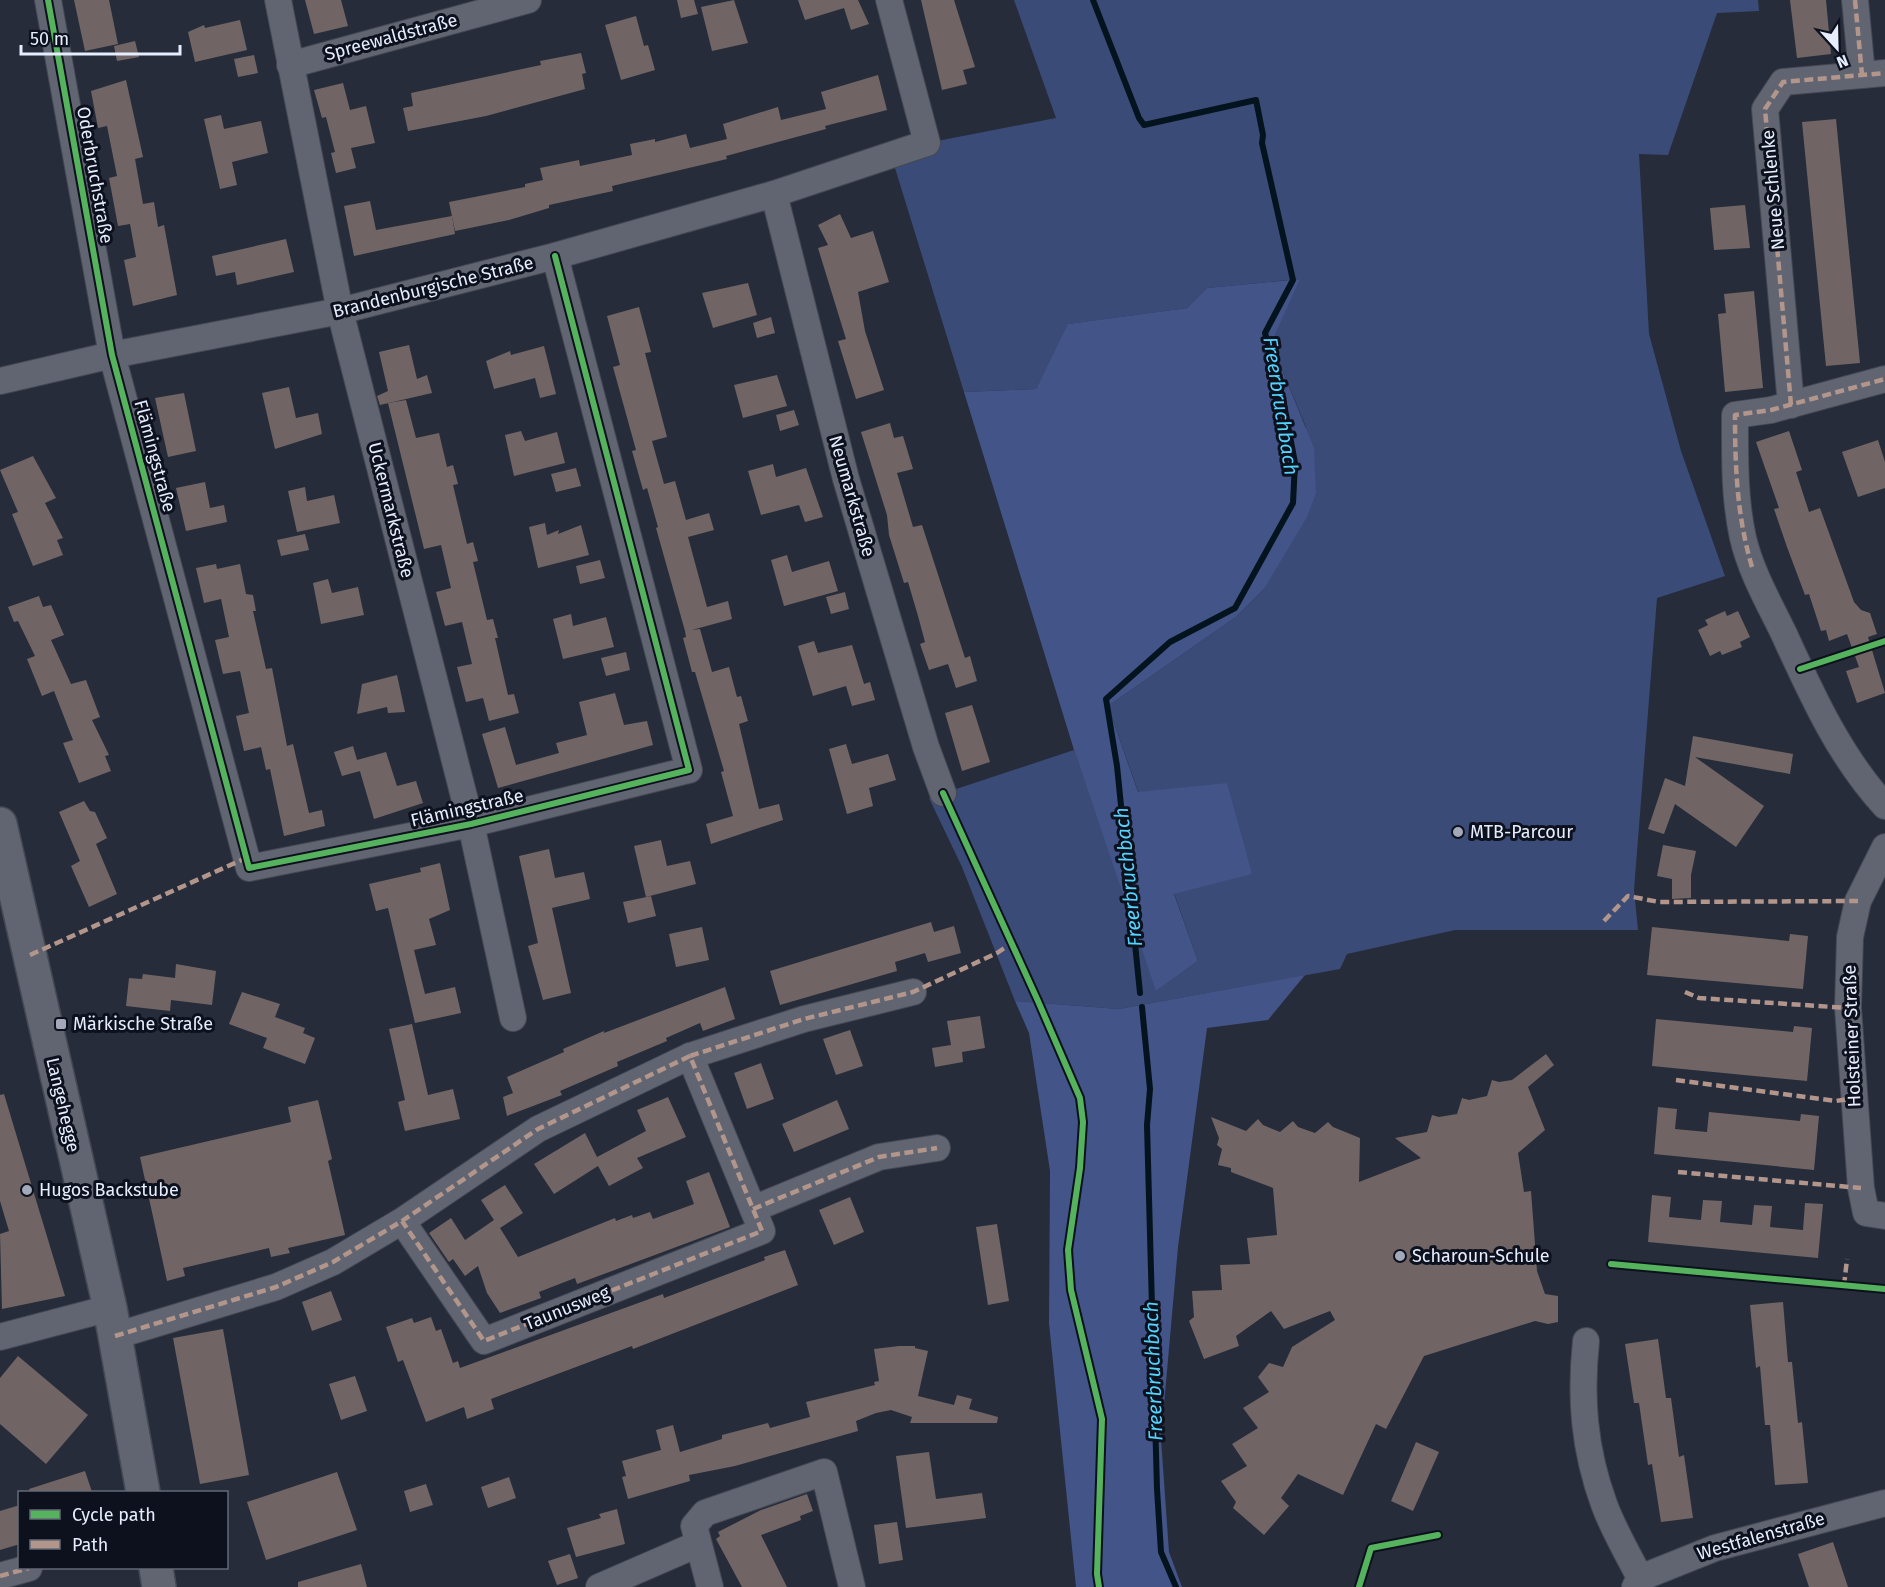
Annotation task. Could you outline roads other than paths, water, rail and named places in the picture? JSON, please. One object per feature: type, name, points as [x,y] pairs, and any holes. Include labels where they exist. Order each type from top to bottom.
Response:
[{"type":"street","name":"Oderbruchstraße","points":[[48,0],[112,355]]},
{"type":"street","name":"Uckermarkstraße","points":[[278,0],[340,311],[471,824],[513,1018]]},
{"type":"street","name":"Spreewaldstraße","points":[[290,65],[528,0]]},
{"type":"street","name":"Brandenburgische Straße","points":[[0,381],[112,355],[340,311],[555,256],[774,194],[927,143],[889,0]]},
{"type":"street","points":[[1855,0],[1874,74]]},
{"type":"street","name":"Neue Schlenke","points":[[1791,405],[1765,109],[1783,82],[1874,74]]},
{"type":"street","name":"Neumarkstraße","points":[[774,194],[846,479],[926,747],[943,794]]},
{"type":"street","name":"Flämingstraße","points":[[112,355],[249,868],[471,824],[689,770],[555,256]]},
{"type":"street","points":[[1885,379],[1791,405],[1735,415],[1735,477],[1738,512],[1752,567],[1830,729],[1860,779],[1885,806]]},
{"type":"street","name":"Langehegge","points":[[0,824],[112,1322],[143,1491]]},
{"type":"street","name":"Holsteiner Straße","points":[[1885,847],[1857,901],[1850,937],[1848,1008],[1861,1188],[1866,1213],[1885,1216]]},
{"type":"street","points":[[0,1337],[112,1322],[276,1287],[333,1262],[402,1221],[537,1129],[690,1056],[804,1019],[913,992]]},
{"type":"street","name":"Taunusweg","points":[[402,1221],[484,1341],[762,1231],[690,1056]]},
{"type":"street","points":[[753,1209],[879,1157],[937,1148]]},
{"type":"street","name":"Westfalenstraße","points":[[1586,1341],[1581,1389],[1587,1445],[1604,1505],[1638,1582],[1715,1548],[1885,1503]]},
{"type":"street","points":[[710,1587],[694,1526],[705,1513],[824,1472],[852,1587]]},
{"type":"street","points":[[599,1587],[698,1544]]},
{"type":"street","points":[[0,1576],[25,1569]]},
{"type":"street","points":[[156,1569],[159,1587]]},
{"type":"waterway","name":"Freerbruchbach","points":[[1093,0],[1139,118],[1144,125],[1256,100],[1263,135],[1262,143],[1293,280],[1265,333],[1284,404],[1295,463],[1293,503],[1235,608],[1170,642],[1106,699],[1117,766],[1140,993]]},
{"type":"waterway","name":"Freerbruchbach","points":[[1142,1007],[1150,1089],[1147,1125],[1157,1489],[1161,1552],[1176,1587]]},
{"type":"place","name":"MTB-Parcour","points":[[1458,832]]},
{"type":"place","name":"Märkische Straße","points":[[61,1024]]},
{"type":"place","name":"Hugos Backstube","points":[[27,1190]]},
{"type":"place","name":"Scharoun-Schule","points":[[1400,1256]]}]
